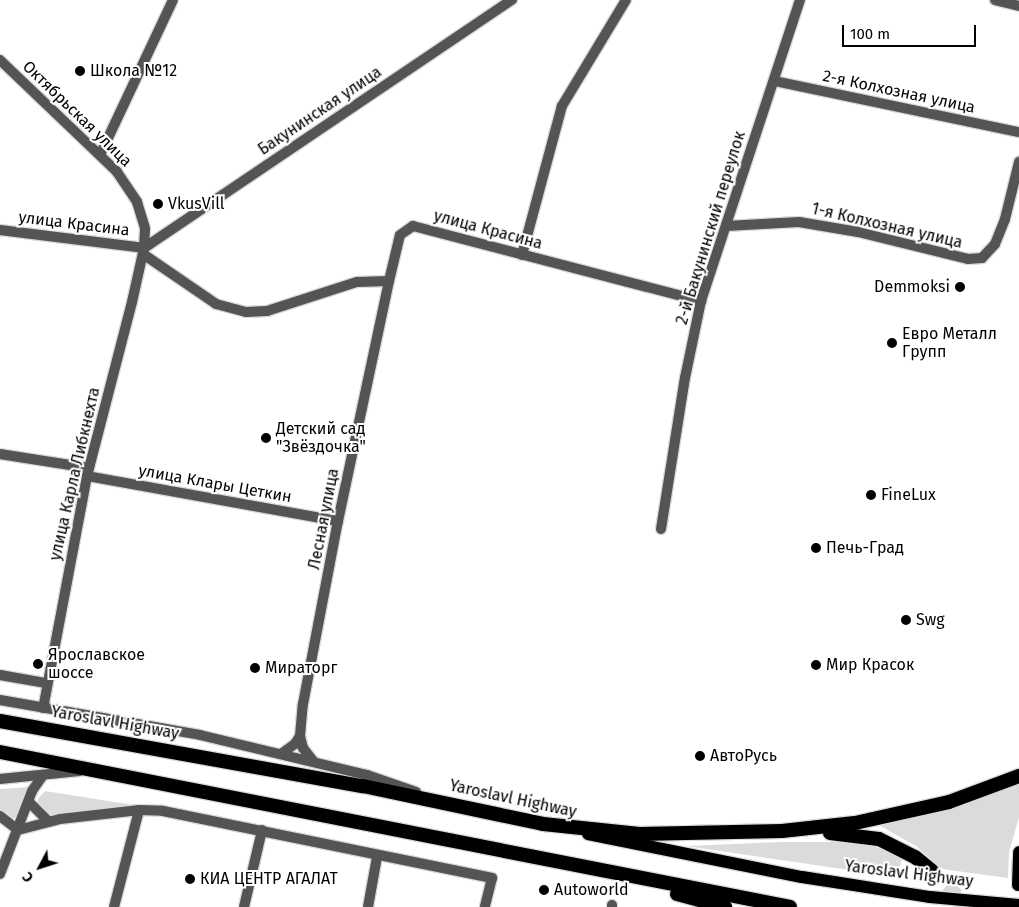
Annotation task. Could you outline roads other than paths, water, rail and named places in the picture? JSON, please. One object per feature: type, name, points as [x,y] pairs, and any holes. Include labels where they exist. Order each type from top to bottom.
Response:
[{"type":"highway","name":"Yaroslavl Highway","points":[[0,721],[445,802],[543,824]]},
{"type":"highway","points":[[0,752],[96,769],[560,864],[790,907]]},
{"type":"highway","points":[[782,831],[854,823],[909,813],[949,802],[1019,776]]},
{"type":"highway","points":[[543,824],[639,834],[782,831],[852,834],[879,839],[915,857],[932,871]]},
{"type":"highway","points":[[560,864],[725,907]]},
{"type":"main road","name":"Yaroslavl Highway","points":[[543,824],[802,877],[930,897],[1019,905]]},
{"type":"main road","points":[[1018,884],[1019,852]]},
{"type":"street","points":[[100,155],[173,0]]},
{"type":"street","name":"Бакунинская улица","points":[[143,251],[512,0]]},
{"type":"street","points":[[522,255],[562,106],[626,0]]},
{"type":"street","name":"2-й Бакунинский переулок","points":[[661,529],[685,378],[701,301],[800,0]]},
{"type":"street","points":[[995,0],[1019,6]]},
{"type":"street","name":"Октябрьская улица","points":[[0,60],[117,172],[137,202],[144,229],[143,251]]},
{"type":"street","name":"2-я Колхозная улица","points":[[774,81],[1019,132]]},
{"type":"street","name":"1-я Колхозная улица","points":[[726,226],[798,222],[858,232],[968,259],[982,258],[995,244],[1005,219],[1019,162]]},
{"type":"street","name":"улица Красина","points":[[0,230],[143,251],[203,297],[224,307],[246,312],[266,311],[369,280],[389,282],[400,235],[409,227],[422,227],[701,301]]},
{"type":"street","name":"улица Карла Либкнехта","points":[[43,708],[46,683],[88,472],[143,251]]},
{"type":"street","name":"Лесная улица","points":[[300,736],[303,704],[338,521],[389,282]]},
{"type":"street","name":"улица Клары Цеткин","points":[[0,454],[338,521]]},
{"type":"street","points":[[0,674],[46,683]]},
{"type":"street","points":[[0,700],[200,735],[367,775],[445,802]]},
{"type":"street","points":[[281,754],[295,744],[300,736]]},
{"type":"street","points":[[300,736],[303,748],[314,762]]},
{"type":"street","points":[[0,779],[96,769]]},
{"type":"street","points":[[0,874],[29,802],[43,775]]},
{"type":"street","points":[[29,802],[49,822]]},
{"type":"street","points":[[18,830],[49,822],[139,810],[163,811],[262,830],[377,857],[492,878],[485,907]]},
{"type":"street","points":[[114,907],[139,810]]},
{"type":"street","points":[[0,816],[18,830]]},
{"type":"street","points":[[244,907],[262,830]]},
{"type":"street","points":[[368,907],[377,857]]},
{"type":"tunnel","points":[[932,871],[969,907]]},
{"type":"place","name":"Школа №12","points":[[80,71]]},
{"type":"place","name":"VkusVill","points":[[158,204]]},
{"type":"place","name":"Demmoksi","points":[[960,287]]},
{"type":"place","name":"Евро Металл Групп","points":[[892,343]]},
{"type":"place","name":"Детский сад \"Звёздочка\"","points":[[266,438]]},
{"type":"place","name":"FineLux","points":[[871,495]]},
{"type":"place","name":"Печь-Град","points":[[816,548]]},
{"type":"place","name":"Swg","points":[[906,620]]},
{"type":"place","name":"Ярославское шоссе","points":[[38,664]]},
{"type":"place","name":"Мир Красок","points":[[816,665]]},
{"type":"place","name":"Мираторг","points":[[255,668]]},
{"type":"place","name":"АвтоРусь","points":[[700,756]]},
{"type":"place","name":"КИА ЦЕНТР АГАЛАТ","points":[[190,879]]},
{"type":"place","name":"Autoworld","points":[[544,890]]}]
